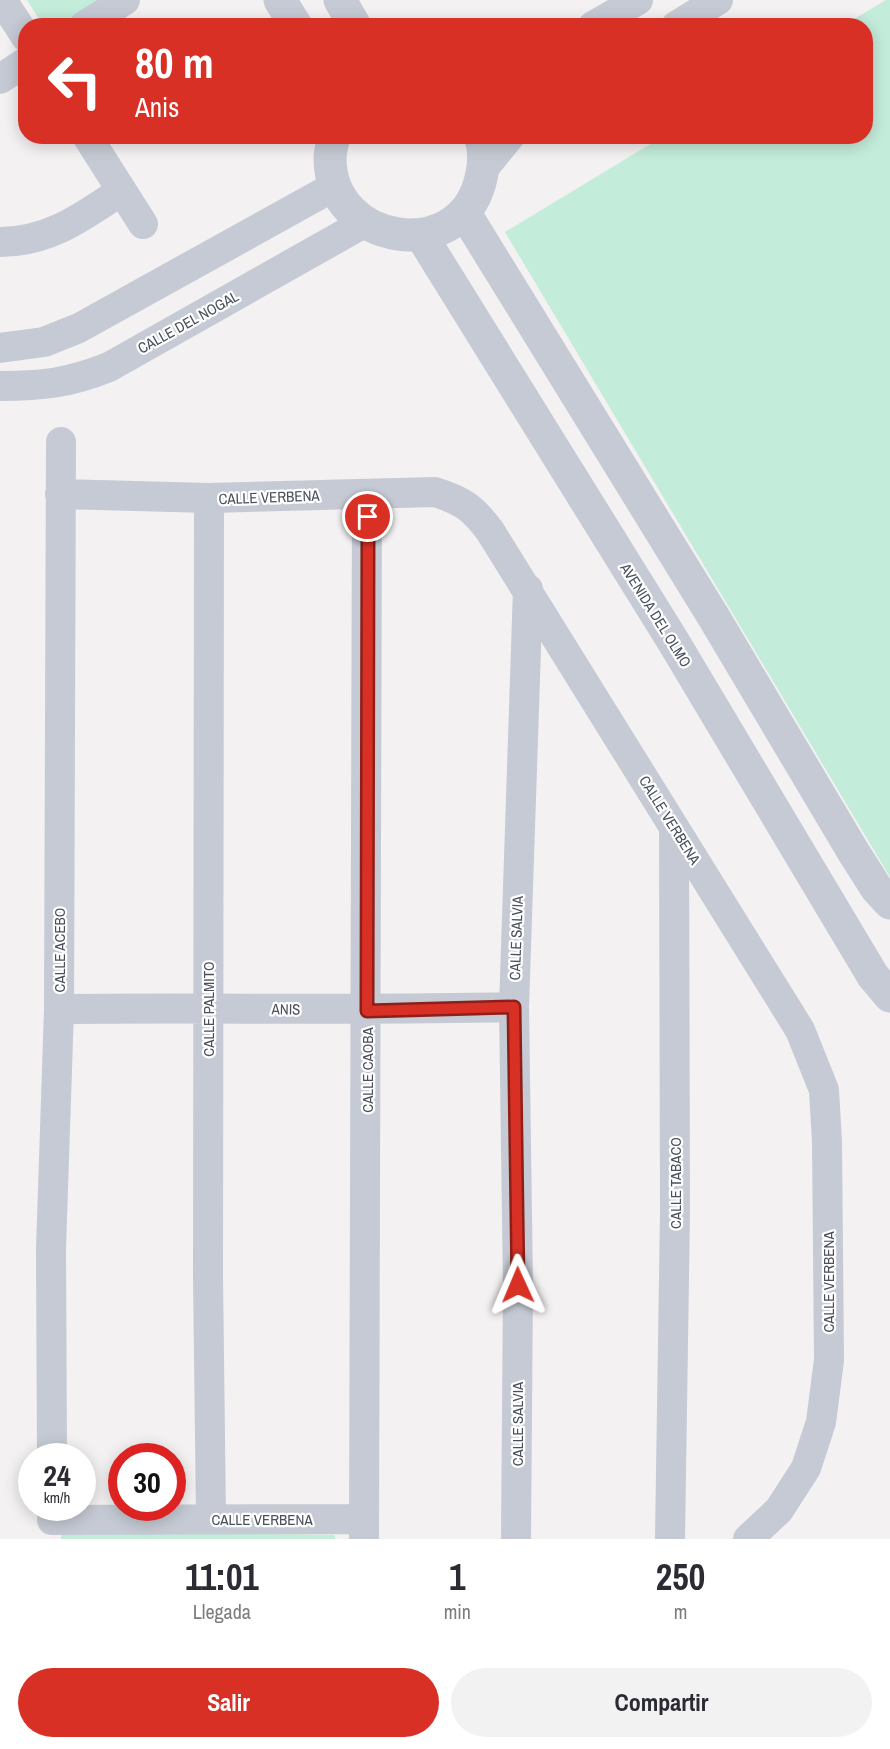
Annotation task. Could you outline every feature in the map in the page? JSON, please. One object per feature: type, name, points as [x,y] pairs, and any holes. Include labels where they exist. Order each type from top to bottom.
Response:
[{"type":"street","points":[[2,0],[18,25]]},
{"type":"street","points":[[97,18],[125,0]]},
{"type":"street","points":[[280,0],[291,18]]},
{"type":"street","points":[[340,0],[350,18]]},
{"type":"street","points":[[607,18],[638,0]]},
{"type":"street","points":[[689,18],[718,0]]},
{"type":"street","points":[[0,79],[18,67]]},
{"type":"street","points":[[92,144],[142,224]]},
{"type":"street","points":[[333,144],[330,159],[335,186],[348,209],[364,223],[394,235],[421,235],[444,227],[464,212],[477,192],[484,168],[504,144]]},
{"type":"street","points":[[481,144],[484,168]]},
{"type":"street","points":[[0,348],[44,342],[79,328],[335,186]]},
{"type":"street","points":[[0,242],[39,238],[66,228],[121,191]]},
{"type":"street","points":[[464,212],[713,616],[854,853],[877,889],[890,903]]},
{"type":"street","name":"CALLE DEL NOGAL","points":[[0,386],[45,386],[77,380],[109,367],[364,223]]},
{"type":"street","name":"AVENIDA DEL OLMO","points":[[421,235],[673,641],[873,976],[890,996]]},
{"type":"street","name":"CALLE ACEBO","points":[[51,1443],[51,1249],[58,1009],[61,442]]},
{"type":"street","name":"CALLE VERBENA","points":[[60,494],[209,498],[435,492],[458,499],[475,511],[528,590],[800,1030],[824,1090],[827,1142],[829,1359],[821,1422],[806,1468],[779,1510],[748,1539]]},
{"type":"street","name":"CALLE CAOBA","points":[[364,1529],[368,494]]},
{"type":"street","name":"CALLE PALMITO","points":[[209,498],[207,1007],[211,1519]]},
{"type":"street","name":"CALLE SALVIA","points":[[516,1539],[518,1285],[514,1007],[528,590]]},
{"type":"street","points":[[673,641],[713,616]]},
{"type":"street","name":"CALLE TABACO","points":[[670,1539],[675,1211],[674,827]]},
{"type":"street","name":"ANIS","points":[[58,1009],[207,1007],[367,1011],[514,1007]]},
{"type":"street","name":"CALLE VERBENA","points":[[52,1522],[211,1519],[364,1529]]},
{"type":"green space","points":[[27,0],[101,0],[72,18],[39,18]]},
{"type":"green space","points":[[886,0],[890,0],[890,877],[505,232],[650,144],[873,144],[873,18],[856,18]]},
{"type":"green space","points":[[61,1531],[335,1535],[335,1539],[61,1539]]},
{"type":"route","points":[[368,517],[367,1011],[514,1007],[518,1285]]}]
